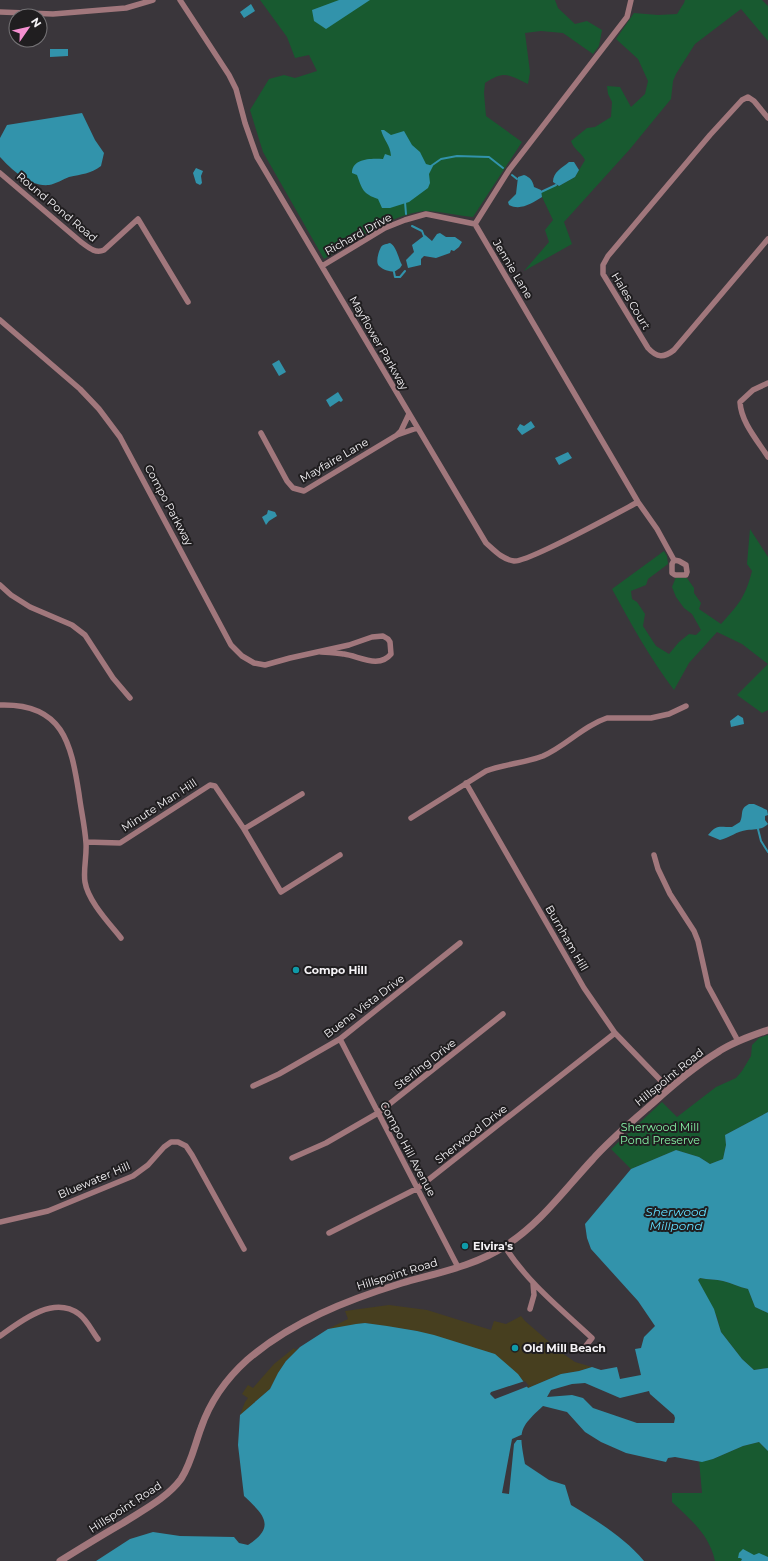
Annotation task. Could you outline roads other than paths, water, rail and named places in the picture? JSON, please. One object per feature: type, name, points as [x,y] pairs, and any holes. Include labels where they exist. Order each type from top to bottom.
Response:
[{"type":"street","points":[[0,12],[53,14],[126,8],[153,0]]},
{"type":"street","name":"Mayflower Parkway","points":[[180,0],[229,75],[236,89],[257,157],[486,543],[502,557],[516,561],[536,554],[638,502]]},
{"type":"street","points":[[475,224],[509,170],[627,17],[631,0]]},
{"type":"street","name":"Hales Court","points":[[768,118],[754,101],[748,97],[742,100],[710,135],[608,256],[603,265],[603,274],[648,348],[653,354],[661,357],[668,355],[674,350],[768,239]]},
{"type":"street","name":"Round Pond Road","points":[[0,173],[80,242],[94,251],[99,252],[104,250],[138,219],[188,302]]},
{"type":"street","name":"Richard Drive","points":[[322,266],[385,228],[426,214],[475,224]]},
{"type":"street","name":"Jennie Lane","points":[[475,224],[638,502],[657,529],[674,560]]},
{"type":"street","name":"Compo Parkway","points":[[0,320],[80,389],[99,409],[120,437],[231,645],[242,656],[254,664],[265,665],[350,645],[372,637],[383,636],[390,642],[391,654],[388,659],[380,662],[344,654],[321,652]]},
{"type":"street","points":[[768,383],[754,390],[740,402],[740,410],[743,418],[768,456]]},
{"type":"street","name":"Mayfaire Lane","points":[[397,435],[401,431],[409,414]]},
{"type":"street","name":"Mayfaire Lane","points":[[261,433],[287,481],[293,488],[304,491],[397,435],[417,428]]},
{"type":"street","points":[[0,585],[11,595],[30,606],[72,625],[85,635],[113,678],[130,698]]},
{"type":"street","points":[[0,705],[14,704],[31,707],[47,716],[60,728],[68,743],[75,767],[86,842],[84,881],[88,892],[96,905],[121,938]]},
{"type":"street","points":[[411,818],[486,771],[492,768],[543,756],[601,720],[608,718],[644,720],[669,714],[686,706]]},
{"type":"street","name":"Burnham Hill","points":[[466,783],[584,988],[615,1033],[669,1089]]},
{"type":"street","name":"Minute Man Hill","points":[[86,842],[120,843],[204,787],[210,785],[215,786],[244,829],[281,892],[340,855]]},
{"type":"street","points":[[244,829],[302,794]]},
{"type":"street","points":[[654,855],[658,869],[670,894],[694,931],[698,941],[708,986],[738,1041]]},
{"type":"street","name":"Buena Vista Drive","points":[[253,1086],[279,1074],[340,1039],[460,943]]},
{"type":"street","name":"Sterling Drive","points":[[292,1158],[326,1143],[378,1114],[503,1014]]},
{"type":"street","name":"Hillspoint Road","points":[[60,1561],[154,1503],[177,1484],[185,1473],[207,1415],[219,1393],[236,1371],[264,1346],[290,1330],[346,1302],[458,1267],[487,1256],[505,1246],[537,1220],[606,1145],[669,1089],[719,1051],[738,1041],[768,1030]]},
{"type":"street","name":"Sherwood Drive","points":[[328,1233],[418,1188],[615,1033]]},
{"type":"street","name":"Compo Hill Avenue","points":[[340,1039],[458,1267]]},
{"type":"street","name":"Bluewater Hill","points":[[0,1222],[48,1211],[133,1176],[148,1165],[164,1147],[171,1142],[178,1142],[186,1146],[192,1155],[244,1249]]},
{"type":"street","points":[[505,1246],[533,1283],[592,1338],[585,1347],[576,1350]]},
{"type":"street","points":[[530,1309],[534,1295],[533,1283]]},
{"type":"street","points":[[0,1336],[35,1314],[52,1307],[68,1308],[80,1315],[98,1340]]},
{"type":"water","points":[[339,0],[370,0],[326,29],[314,21],[312,10]]},
{"type":"water","points":[[251,4],[255,11],[244,18],[240,12]]},
{"type":"water","points":[[50,49],[68,49],[68,56],[50,57]]},
{"type":"water","points":[[82,113],[95,140],[104,153],[101,166],[97,169],[69,177],[57,183],[42,185],[22,177],[0,157],[0,138],[7,125]]},
{"type":"water","points":[[381,130],[384,130],[391,135],[404,131],[412,145],[420,152],[426,164],[433,166],[429,174],[430,183],[428,188],[409,202],[390,208],[382,208],[378,199],[366,193],[357,175],[352,173],[355,164],[363,160],[383,159],[385,154],[391,156]]},
{"type":"water","points":[[569,162],[574,162],[579,170],[575,177],[559,186],[553,182],[553,179],[558,170]]},
{"type":"water","points":[[196,168],[203,171],[201,176],[202,183],[200,185],[196,183],[193,173]]},
{"type":"water","points":[[524,175],[531,180],[534,187],[541,190],[542,197],[522,207],[513,207],[509,205],[508,202],[516,194],[518,177]]},
{"type":"water","points":[[440,233],[446,237],[455,237],[462,242],[459,247],[454,251],[451,250],[450,253],[436,258],[424,256],[421,259],[421,265],[408,268],[406,260],[414,252],[412,245],[425,235],[432,241],[437,234]]},
{"type":"water","points":[[390,243],[396,250],[402,265],[394,272],[382,268],[377,262],[381,247]]},
{"type":"water","points":[[279,360],[286,372],[279,376],[272,364]]},
{"type":"water","points":[[338,392],[343,400],[330,407],[326,400]]},
{"type":"water","points":[[531,421],[535,427],[522,435],[517,429],[520,424],[524,426]]},
{"type":"water","points":[[568,452],[572,458],[559,465],[555,458]]},
{"type":"water","points":[[268,510],[275,512],[277,516],[266,525],[262,517],[267,514]]},
{"type":"water","points":[[738,715],[743,718],[744,724],[731,727],[730,721]]},
{"type":"water","points":[[749,804],[754,804],[767,810],[768,815],[765,816],[765,820],[768,824],[766,826],[736,833],[720,840],[708,835],[716,828],[732,827],[740,822],[744,808]]},
{"type":"water","name":"Sherwood Millpond","points":[[768,1112],[768,1313],[755,1307],[748,1289],[720,1280],[700,1278],[698,1280],[714,1309],[721,1332],[742,1359],[754,1370],[768,1368],[768,1451],[759,1442],[743,1446],[713,1459],[702,1462],[675,1457],[668,1458],[666,1462],[626,1453],[601,1442],[585,1432],[567,1412],[543,1406],[529,1420],[522,1431],[521,1437],[525,1464],[549,1480],[565,1485],[571,1505],[619,1537],[644,1561],[96,1561],[130,1539],[153,1532],[180,1536],[234,1537],[239,1543],[248,1545],[257,1538],[262,1532],[264,1520],[257,1509],[244,1496],[238,1445],[240,1415],[270,1389],[286,1361],[300,1347],[328,1329],[365,1323],[434,1335],[495,1354],[518,1374],[528,1388],[561,1374],[592,1367],[601,1370],[617,1367],[620,1379],[641,1375],[635,1349],[641,1348],[644,1337],[655,1326],[638,1301],[591,1249],[587,1238],[585,1224],[631,1169],[676,1150],[699,1157],[710,1164],[723,1159],[726,1145],[725,1135]],"holes":[[[585,1383],[620,1398],[649,1391],[650,1394],[674,1415],[674,1423],[637,1423],[593,1408],[583,1398],[572,1395],[547,1397],[551,1390],[572,1384]]]},
{"type":"water","points":[[743,1549],[754,1555],[759,1553],[768,1557],[768,1561],[741,1561],[742,1559],[738,1558],[739,1553]]},
{"type":"waterway","points":[[431,166],[441,159],[457,156],[489,157],[503,168]]},
{"type":"waterway","points":[[512,175],[517,179]]},
{"type":"waterway","points":[[541,192],[556,185]]},
{"type":"waterway","points":[[405,202],[406,214]]},
{"type":"waterway","points":[[412,226],[422,231],[424,236]]},
{"type":"waterway","points":[[394,272],[395,277],[400,277],[405,271]]},
{"type":"waterway","points":[[758,829],[761,841],[768,852]]},
{"type":"place","name":"Compo Hill","points":[[296,970]]},
{"type":"place","name":"Elvira's","points":[[465,1246]]},
{"type":"place","name":"Old Mill Beach","points":[[515,1348]]},
{"type":"park label","name":"Sherwood Mill Pond Preserve","points":[[660,1133]]}]
